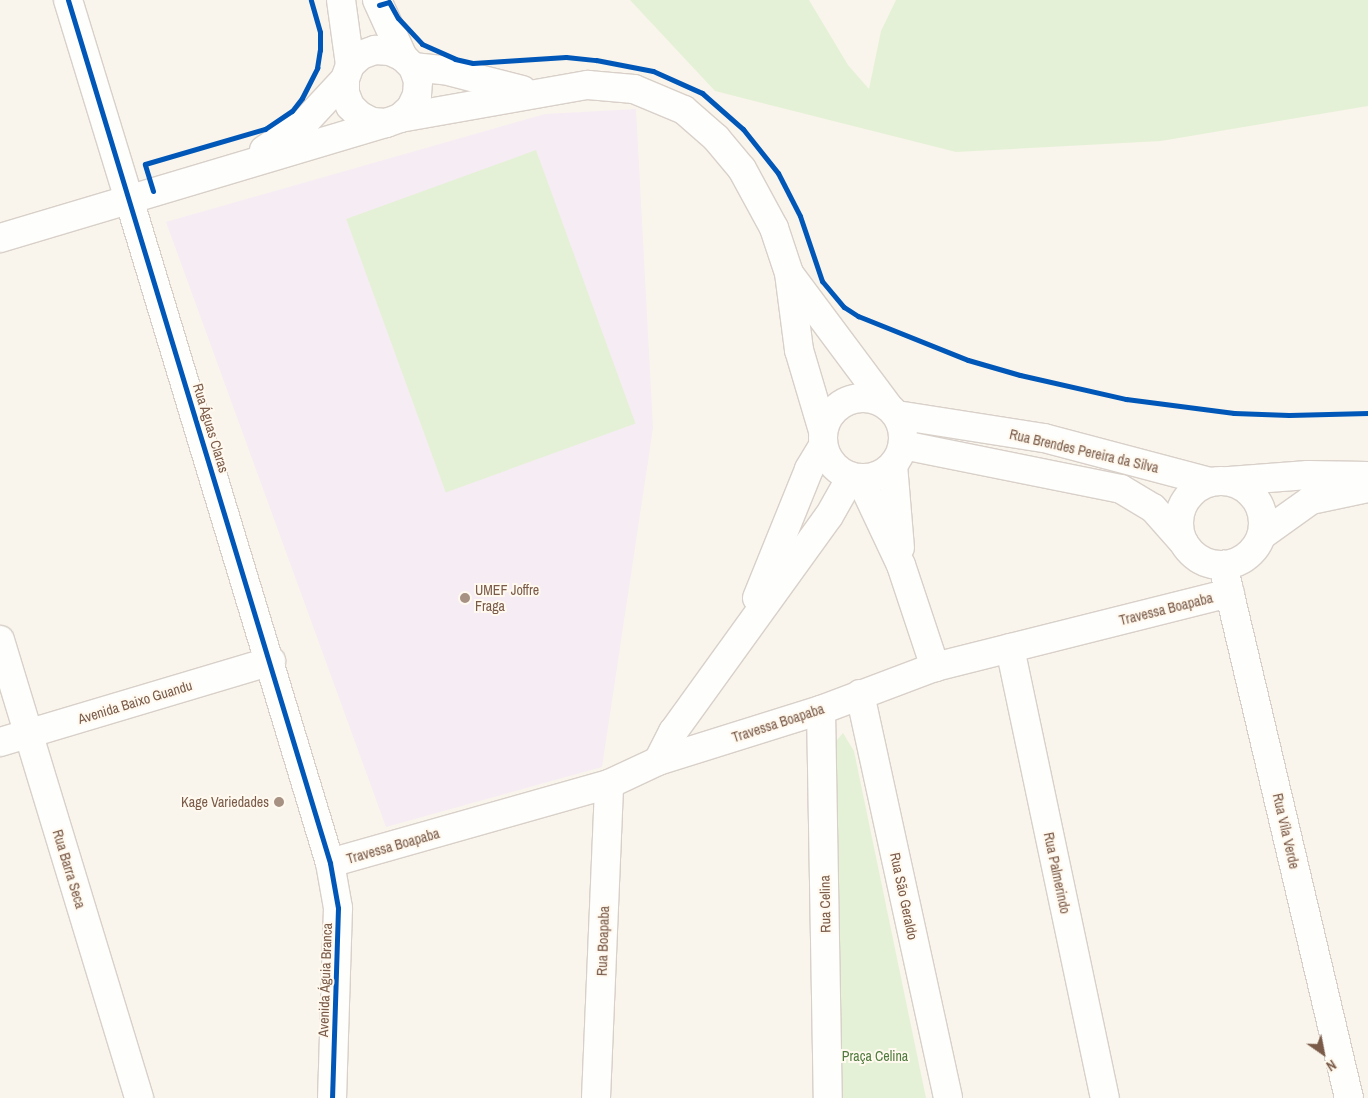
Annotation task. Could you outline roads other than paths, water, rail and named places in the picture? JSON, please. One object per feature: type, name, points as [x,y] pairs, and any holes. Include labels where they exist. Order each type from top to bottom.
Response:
[{"type":"street","name":"Rua Águas Claras","points":[[68,0],[271,662],[330,863]]},
{"type":"street","points":[[341,0],[347,72],[344,93],[350,106],[360,116],[372,122],[393,120],[553,89],[604,84],[634,89],[684,110],[716,138],[742,170],[774,228],[789,273],[799,350],[828,459],[851,484],[901,565],[935,667]]},
{"type":"street","points":[[0,238],[393,120],[411,108],[417,95],[418,81],[377,0]]},
{"type":"street","points":[[235,168],[291,134],[327,101],[361,55],[375,50],[390,50],[408,62],[444,70],[509,89],[553,89]]},
{"type":"street","points":[[789,273],[892,410],[903,430],[898,455],[901,565]]},
{"type":"street","points":[[740,638],[823,438],[829,415],[848,401],[872,398],[892,410]]},
{"type":"street","name":"Rua Brendes Pereira da Silva","points":[[892,410],[1044,438],[1220,481],[1308,475],[1368,476]]},
{"type":"street","points":[[658,761],[673,732],[851,484],[884,473],[898,455]]},
{"type":"street","name":"Rua Brendes Pereira da Silva","points":[[898,455],[1120,489],[1153,508],[1184,543]]},
{"type":"street","points":[[1220,481],[1246,488],[1258,500],[1264,517],[1262,534],[1254,550],[1240,561],[1223,565],[1207,563],[1194,555],[1184,543],[1179,524],[1182,506],[1194,490],[1220,481]]},
{"type":"street","points":[[1262,534],[1311,500],[1368,488]]},
{"type":"street","name":"Rua Vila Verde","points":[[1223,565],[1349,1098]]},
{"type":"street","name":"Travessa Boapaba","points":[[330,863],[609,784],[658,761],[822,710],[935,667],[1230,593]]},
{"type":"street","name":"Rua Barra Seca","points":[[0,640],[139,1098]]},
{"type":"street","name":"Rua Palmerindo","points":[[1010,648],[1105,1098]]},
{"type":"street","name":"Avenida Baixo Guandu","points":[[0,742],[271,662]]},
{"type":"street","name":"Rua São Geraldo","points":[[860,694],[948,1098]]},
{"type":"street","name":"Rua Celina","points":[[822,710],[828,1098]]},
{"type":"street","name":"Rua Boapaba","points":[[596,1098],[609,784]]},
{"type":"street","name":"Avenida Águia Branca","points":[[330,863],[338,908],[332,1098]]},
{"type":"place","name":"UMEF Joffre Fraga","points":[[465,598]]},
{"type":"place","name":"Kage Variedades","points":[[279,802]]},
{"type":"park label","name":"Praça Celina","points":[[875,1056]]}]
